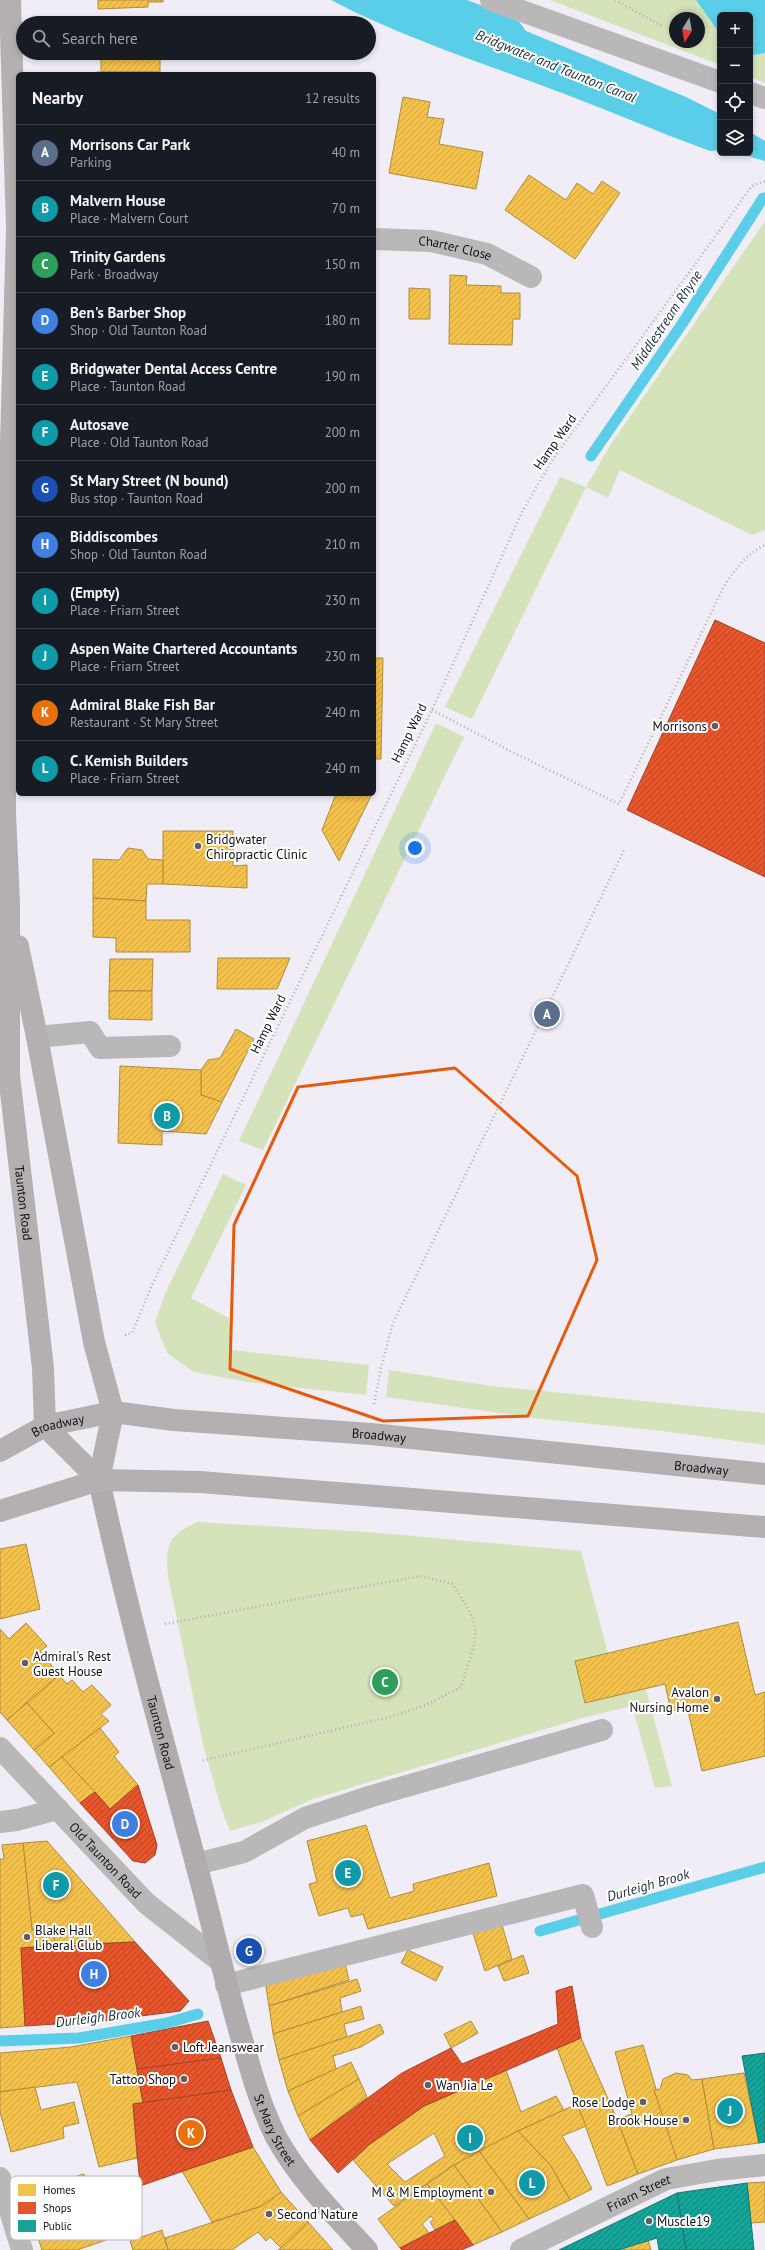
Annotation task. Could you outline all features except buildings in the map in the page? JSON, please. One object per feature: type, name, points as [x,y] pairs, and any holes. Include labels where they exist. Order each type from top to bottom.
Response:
[{"type":"main road","name":"Taunton Road","points":[[10,0],[6,33],[16,196]]},
{"type":"main road","name":"Taunton Road","points":[[16,294],[5,659],[5,813],[9,903],[8,1075],[42,1360],[45,1426]]},
{"type":"main road","name":"Taunton Road","points":[[9,903],[37,1037],[94,1342],[113,1412],[99,1480]]},
{"type":"main road","name":"Broadway","points":[[0,1450],[45,1426],[113,1412],[174,1420],[371,1434],[765,1474]]},
{"type":"main road","points":[[45,1426],[99,1480]]},
{"type":"main road","points":[[0,1511],[99,1480],[200,1482],[765,1527]]},
{"type":"street","points":[[491,0],[717,81]]},
{"type":"street","points":[[753,93],[765,98]]},
{"type":"street","name":"Charter Close","points":[[376,239],[431,240],[487,254],[531,277]]},
{"type":"street","points":[[37,1037],[90,1032],[100,1048],[170,1046]]},
{"type":"street","name":"Taunton Road","points":[[99,1480],[134,1631],[172,1769],[226,1985]]},
{"type":"street","points":[[196,1864],[244,1852],[305,1818],[372,1796],[602,1730]]},
{"type":"street","name":"Old Taunton Road","points":[[0,1748],[146,1903],[221,1962]]},
{"type":"street","points":[[0,1822],[17,1820],[58,1809]]},
{"type":"street","points":[[226,1985],[583,1895],[590,1918]]},
{"type":"street","name":"St Mary Street","points":[[226,1985],[262,2108],[277,2139],[318,2196],[367,2250]]},
{"type":"street","name":"Friarn Street","points":[[521,2250],[666,2179],[717,2170],[765,2165]]},
{"type":"street","points":[[0,2178],[10,2211]]},
{"type":"street","points":[[19,2240],[22,2250]]},
{"type":"path","points":[[616,0],[669,30]]},
{"type":"path","name":"Hamp Ward","points":[[132,1333],[152,1285],[432,710],[522,512],[553,459],[752,186],[765,181]]},
{"type":"path","points":[[432,710],[510,751],[619,804],[724,586],[739,564],[757,549],[765,546]]},
{"type":"path","points":[[371,1434],[381,1368],[393,1322],[625,848]]},
{"type":"path","points":[[134,1631],[420,1576],[452,1584],[464,1601],[476,1629],[469,1662],[461,1687],[426,1705],[390,1718],[172,1769]]},
{"type":"highlighted area","points":[[455,1068],[577,1176],[597,1260],[528,1416],[383,1421],[230,1369],[234,1225],[298,1087]]},
{"type":"green space","points":[[550,0],[696,0],[704,12],[669,12],[669,46]]},
{"type":"green space","points":[[705,13],[717,30],[717,64],[676,48],[705,48]]},
{"type":"green space","points":[[765,53],[765,83],[753,78],[753,54]]},
{"type":"green space","points":[[765,221],[765,530],[752,535],[620,470],[608,498],[586,487],[611,444]]},
{"type":"green space","points":[[560,477],[586,487],[472,719],[445,707]]},
{"type":"green space","points":[[436,723],[464,737],[263,1150],[239,1141]]},
{"type":"green space","points":[[223,1174],[246,1185],[191,1298],[229,1318],[232,1350],[369,1365],[366,1395],[248,1382],[194,1372],[167,1353],[155,1323],[164,1296]]},
{"type":"green space","points":[[389,1370],[492,1386],[765,1413],[765,1445],[662,1431],[542,1419],[386,1397]]},
{"type":"green space","points":[[198,1522],[368,1532],[581,1551],[608,1653],[575,1661],[585,1702],[646,1689],[672,1786],[655,1788],[632,1706],[582,1718],[313,1799],[264,1821],[230,1831],[221,1808],[203,1744],[168,1576],[167,1556],[171,1542],[181,1531]]},
{"type":"water","name":"Bridgwater and Taunton Canal","points":[[331,0],[467,0],[517,19],[526,31],[686,97],[717,112],[717,150],[710,151],[567,95],[437,47],[376,22],[376,16],[364,16]]},
{"type":"water","points":[[696,0],[765,0],[765,53],[753,54],[753,12],[717,12],[717,30]]},
{"type":"water","points":[[753,134],[765,141],[765,161],[748,156],[753,156]]},
{"type":"waterway","name":"Middlestream Rhyne","points":[[591,456],[682,324],[763,198]]},
{"type":"waterway","name":"Durleigh Brook","points":[[540,1931],[765,1867]]},
{"type":"waterway","name":"Durleigh Brook","points":[[0,2041],[79,2038],[167,2023],[198,2014]]},
{"type":"place","name":"Morrisons","points":[[715,726]]},
{"type":"place","name":"Bridgwater Chiropractic Clinic","points":[[198,846]]},
{"type":"place","name":"Morrisons Car Park","points":[[547,1014]]},
{"type":"place","name":"Malvern House","points":[[167,1116]]},
{"type":"place","name":"Admiral's Rest Guest House","points":[[25,1663]]},
{"type":"place","name":"Trinity Gardens","points":[[385,1682]]},
{"type":"place","name":"Avalon Nursing Home","points":[[717,1699]]},
{"type":"place","name":"Ben's Barber Shop","points":[[125,1824]]},
{"type":"place","name":"Bridgwater Dental Access Centre","points":[[348,1873]]},
{"type":"place","name":"Autosave","points":[[56,1885]]},
{"type":"place","name":"Blake Hall Liberal Club","points":[[27,1937]]},
{"type":"place","name":"St Mary Street (N bound)","points":[[249,1951]]},
{"type":"place","name":"Biddiscombes","points":[[94,1974]]},
{"type":"place","name":"Loft Jeanswear","points":[[175,2047]]},
{"type":"place","name":"Tattoo Shop","points":[[184,2079]]},
{"type":"place","name":"Wan Jia Le","points":[[428,2085]]},
{"type":"place","name":"Rose Lodge","points":[[643,2102]]},
{"type":"place","name":"Aspen Waite Chartered Accountants","points":[[730,2111]]},
{"type":"place","name":"Brook House","points":[[686,2120]]},
{"type":"place","name":"Admiral Blake Fish Bar","points":[[191,2133]]},
{"type":"place","name":"(Empty)","points":[[470,2138]]},
{"type":"place","name":"C. Kemish Builders","points":[[532,2183]]},
{"type":"place","name":"M & M Employment","points":[[491,2192]]},
{"type":"place","name":"Second Nature","points":[[269,2214]]},
{"type":"place","name":"Muscle19","points":[[649,2221]]}]
